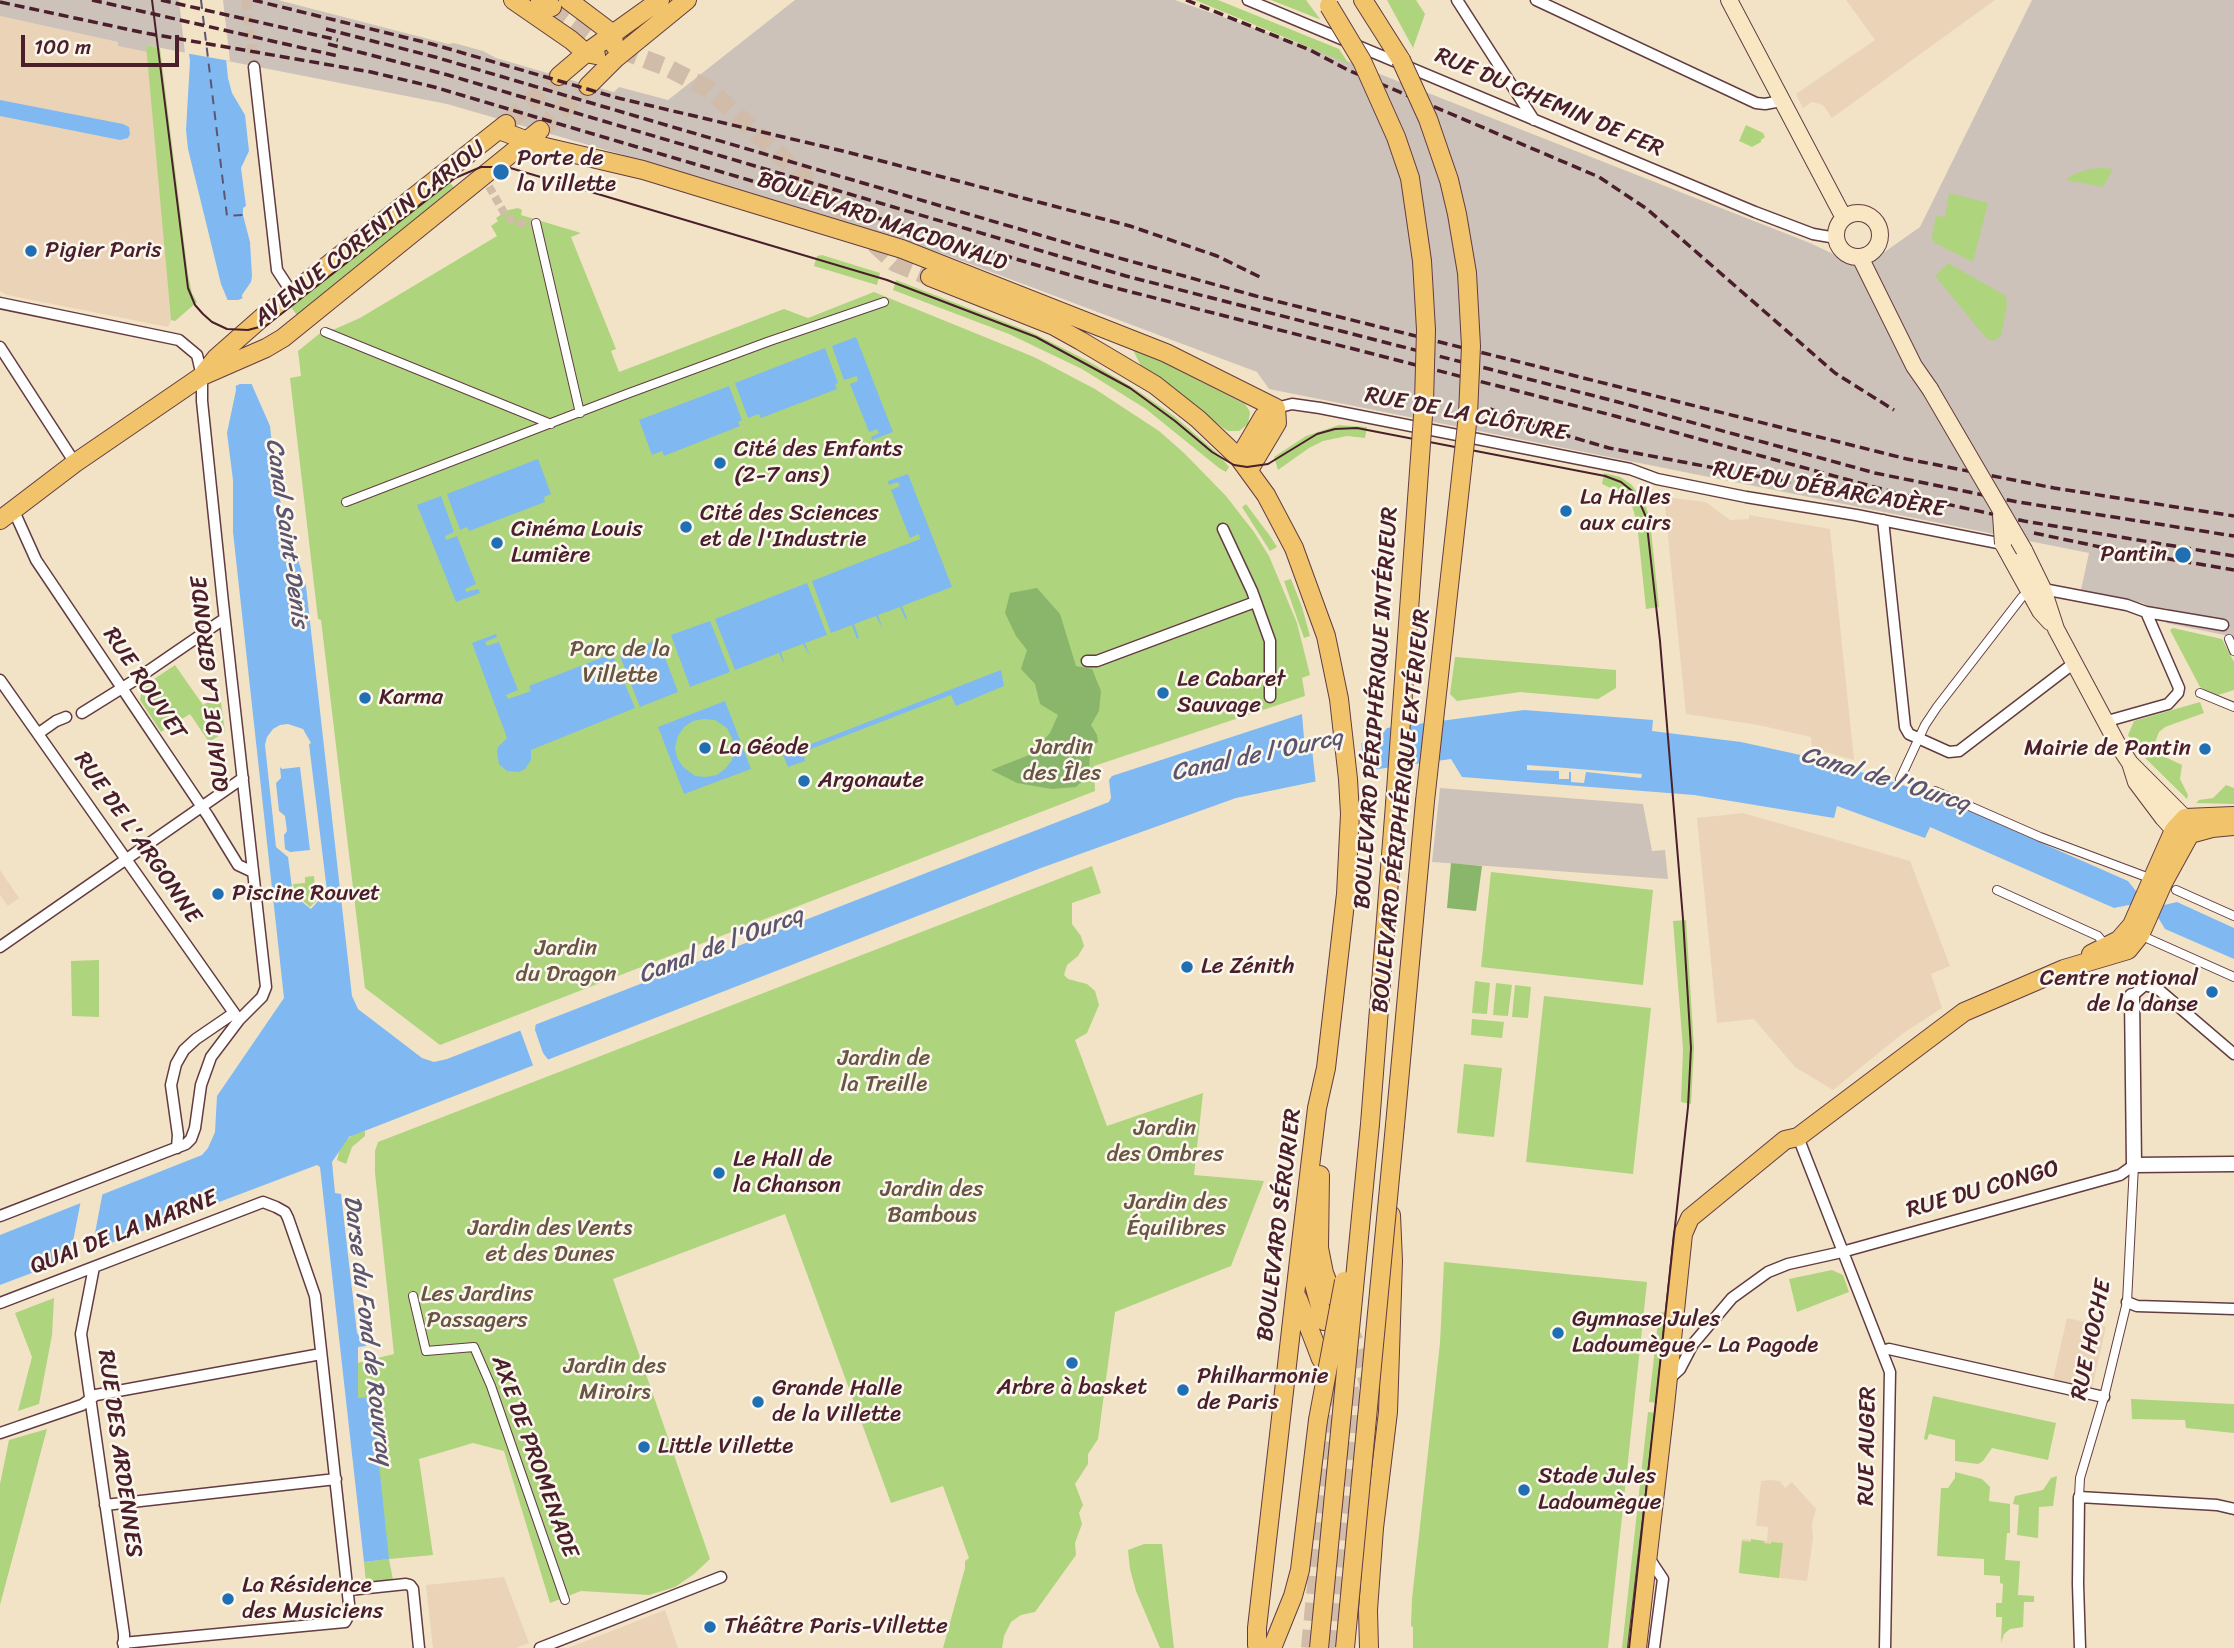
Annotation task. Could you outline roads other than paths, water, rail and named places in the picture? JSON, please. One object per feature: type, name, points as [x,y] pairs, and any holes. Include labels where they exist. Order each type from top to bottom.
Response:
[{"type":"main road","points":[[513,0],[586,53],[616,58]]},
{"type":"main road","points":[[559,76],[613,34],[659,8],[687,0]]},
{"type":"main road","name":"BOULEVARD PÉRIPHÉRIQUE EXTÉRIEUR","points":[[1345,1648],[1425,801],[1468,415],[1471,346],[1467,273],[1449,180],[1428,119],[1401,60],[1363,0]]},
{"type":"main road","points":[[1377,0],[1401,60]]},
{"type":"main road","points":[[1729,0],[1844,218]]},
{"type":"main road","name":"BOULEVARD PÉRIPHÉRIQUE INTÉRIEUR","points":[[1319,1648],[1370,1124],[1395,804],[1426,330],[1422,261],[1410,178],[1362,61],[1325,2]]},
{"type":"main road","points":[[559,32],[559,3],[613,34]]},
{"type":"main road","points":[[588,86],[659,8]]},
{"type":"main road","points":[[613,34],[616,58]]},
{"type":"main road","name":"AVENUE CORENTIN CARIOU","points":[[202,376],[216,358],[292,293],[503,126]]},
{"type":"main road","name":"BOULEVARD MACDONALD","points":[[503,126],[895,254],[1166,354],[1276,408]]},
{"type":"main road","name":"AVENUE CORENTIN CARIOU","points":[[4,515],[202,376],[260,351],[293,330],[533,136]]},
{"type":"main road","points":[[1864,214],[1871,218],[1880,235],[1877,246],[1860,257],[1844,253],[1836,238],[1837,227],[1844,218],[1864,214]]},
{"type":"main road","points":[[1860,257],[1914,366],[2024,550],[2030,591]]},
{"type":"main road","name":"BOULEVARD MACDONALD","points":[[930,276],[1054,327],[1104,354],[1178,402],[1244,464],[1266,495],[1294,548],[1316,604],[1335,676],[1344,738],[1349,807]]},
{"type":"main road","points":[[1244,464],[1263,417],[1276,408]]},
{"type":"main road","points":[[2001,513],[2003,544],[2056,629],[2104,722],[2130,763],[2136,782],[2183,827],[2234,826]]},
{"type":"main road","name":"BOULEVARD SÉRURIER","points":[[1259,1648],[1257,1628],[1317,1108],[1326,1068],[1346,894],[1349,807]]},
{"type":"main road","points":[[2183,827],[2234,816]]},
{"type":"main road","points":[[1637,1648],[1682,1244],[1696,1224],[1794,1149],[1798,1137],[1964,1012],[2064,969],[2138,930],[2183,827]]},
{"type":"main road","points":[[1324,1321],[1314,1288],[1309,1251],[1327,1102],[1326,1068]]},
{"type":"main road","points":[[1321,1154],[1318,1239],[1322,1266],[1333,1296]]},
{"type":"main road","points":[[1370,1648],[1368,1610],[1374,1528],[1388,1412],[1393,1248],[1389,1187]]},
{"type":"main road","points":[[1272,1648],[1293,1596],[1300,1570],[1318,1420],[1364,1189]]},
{"type":"main road","points":[[1296,1292],[1321,1359]]},
{"type":"street","name":"RUE DU CHEMIN DE FER","points":[[1248,0],[1789,225],[1812,234],[1836,238]]},
{"type":"street","points":[[1457,0],[1534,120]]},
{"type":"street","points":[[1536,0],[1756,103],[1782,101]]},
{"type":"street","points":[[254,67],[277,270],[292,293]]},
{"type":"street","points":[[536,223],[580,413]]},
{"type":"street","points":[[346,502],[552,421],[580,413],[600,400],[884,302]]},
{"type":"street","points":[[0,303],[179,340],[197,355],[202,376]]},
{"type":"street","points":[[325,332],[552,421]]},
{"type":"street","points":[[230,346],[260,351]]},
{"type":"street","points":[[0,347],[75,463]]},
{"type":"street","name":"QUAI DE LA GIRONDE","points":[[202,376],[202,401],[266,987],[262,997],[236,1017]]},
{"type":"street","name":"RUE DE LA CLÔTURE","points":[[1276,408],[1292,404],[1320,408],[1630,468],[1647,475]]},
{"type":"street","name":"RUE DU DÉBARCADÈRE","points":[[1647,475],[1758,499],[2003,544]]},
{"type":"street","name":"RUE ROUVET","points":[[4,515],[239,865],[253,873]]},
{"type":"street","points":[[1883,520],[1905,727],[1909,734],[1944,750],[1962,750],[2074,663]]},
{"type":"street","points":[[1223,528],[1270,640],[1270,697]]},
{"type":"street","points":[[1900,779],[1937,707],[2030,591],[2127,605],[2146,612],[2223,625]]},
{"type":"street","points":[[1087,661],[1097,661],[1255,602]]},
{"type":"street","points":[[2104,722],[2168,704],[2176,697],[2179,688],[2146,612]]},
{"type":"street","points":[[82,713],[225,619]]},
{"type":"street","points":[[2229,639],[2234,650]]},
{"type":"street","name":"RUE DE L'ARGONNE","points":[[0,680],[236,1017]]},
{"type":"street","points":[[2200,692],[2234,707]]},
{"type":"street","points":[[38,733],[66,717]]},
{"type":"street","points":[[0,947],[243,778]]},
{"type":"street","points":[[1935,791],[2234,916]]},
{"type":"street","points":[[1997,890],[2098,936],[2102,941]]},
{"type":"street","points":[[2138,930],[2234,977]]},
{"type":"street","points":[[2132,996],[2145,985],[2158,989],[2234,1054]]},
{"type":"street","name":"RUE HOCHE","points":[[2080,1648],[2080,1478],[2104,1397],[2127,1302],[2134,1165],[2132,996]]},
{"type":"street","points":[[177,1148],[172,1085],[176,1064],[184,1050],[196,1039],[236,1017]]},
{"type":"street","points":[[0,1216],[177,1148],[191,1139],[201,1085],[211,1058],[236,1017]]},
{"type":"street","name":"RUE AUGER","points":[[1798,1137],[1890,1372],[1885,1648]]},
{"type":"street","points":[[2134,1165],[2234,1164]]},
{"type":"street","name":"RUE DU CONGO","points":[[1668,1380],[1681,1369],[1693,1344],[1732,1297],[1768,1272],[1788,1264],[1842,1252],[2120,1175],[2134,1165]]},
{"type":"street","name":"QUAI DE LA MARNE","points":[[0,1303],[263,1202],[276,1206],[285,1212],[288,1218],[315,1296],[321,1354]]},
{"type":"street","name":"RUE DES ARDENNES","points":[[94,1266],[81,1334],[124,1634],[123,1646]]},
{"type":"street","name":"AXE DE PROMENADE","points":[[413,1296],[426,1351],[474,1347],[491,1386],[565,1600]]},
{"type":"street","points":[[2127,1302],[2137,1306],[2234,1309]]},
{"type":"street","points":[[1882,1351],[1889,1349],[2104,1397]]},
{"type":"street","points":[[0,1433],[82,1405],[96,1395],[321,1354],[351,1608],[345,1622],[123,1646]]},
{"type":"street","points":[[105,1505],[337,1479]]},
{"type":"street","points":[[2079,1497],[2217,1505],[2234,1509]]},
{"type":"street","points":[[1647,1554],[1663,1579],[1654,1648]]},
{"type":"street","points":[[542,1648],[721,1577]]},
{"type":"street","points":[[349,1590],[407,1584],[410,1586],[413,1589],[419,1648]]},
{"type":"water","points":[[182,0],[220,0],[228,78],[232,93],[245,115],[249,151],[241,168],[246,206],[243,208],[243,215],[250,242],[252,276],[242,295],[252,385],[270,426],[277,490],[306,586],[352,996],[358,1009],[422,1058],[434,1062],[447,1059],[1109,802],[1109,780],[1112,776],[1302,714],[1305,750],[1308,753],[1378,740],[1387,728],[1524,710],[1653,720],[1652,731],[1741,742],[1819,759],[1903,785],[1962,808],[2128,881],[2136,891],[2164,905],[2177,902],[2234,928],[2234,959],[2165,929],[2159,919],[2129,905],[2114,908],[1930,827],[1925,838],[1837,806],[1834,818],[1694,795],[1462,777],[1451,759],[1371,770],[1236,798],[1041,868],[349,1137],[332,1162],[335,1193],[341,1194],[357,1333],[365,1340],[366,1346],[358,1347],[358,1398],[372,1397],[389,1559],[364,1562],[320,1167],[317,1165],[0,1285],[0,1235],[202,1155],[215,1132],[217,1096],[284,998],[233,532],[233,480],[227,433],[236,390],[228,301],[221,284],[188,149],[186,130],[190,61]],"holes":[[[288,724],[303,729],[311,743],[327,891],[311,909],[293,895],[288,857],[276,847],[265,745],[267,737],[280,725]]]},
{"type":"water","points":[[0,100],[123,124],[129,127],[130,134],[128,138],[120,140],[0,116]]},
{"type":"water","points":[[856,337],[893,432],[872,440],[871,437],[879,433],[877,429],[869,432],[850,384],[858,381],[857,376],[844,380],[832,346]]},
{"type":"water","points":[[825,348],[838,383],[835,384],[837,389],[761,418],[759,414],[748,418],[735,383]]},
{"type":"water","points":[[729,386],[742,420],[738,422],[740,426],[664,456],[662,451],[652,455],[639,420]]},
{"type":"water","points":[[538,459],[551,494],[544,497],[545,502],[469,531],[467,527],[460,530],[447,494]]},
{"type":"water","points":[[908,474],[952,587],[902,606],[906,620],[900,607],[878,615],[883,629],[876,616],[854,624],[859,638],[857,639],[852,625],[831,633],[812,581],[920,539],[919,534],[910,538],[891,490],[900,486],[898,482],[889,485],[888,481]]},
{"type":"water","points":[[441,496],[454,532],[445,536],[446,540],[457,536],[476,584],[465,589],[466,592],[478,589],[480,593],[456,602],[417,505]]},
{"type":"water","points":[[807,583],[827,635],[805,643],[810,656],[803,644],[781,652],[785,666],[779,653],[735,670],[715,619]]},
{"type":"water","points":[[710,621],[730,672],[690,687],[671,635]]},
{"type":"water","points":[[496,634],[497,637],[485,642],[487,646],[499,642],[518,690],[506,695],[508,699],[531,691],[529,686],[606,656],[608,660],[614,658],[635,708],[531,750],[531,760],[525,769],[519,772],[507,771],[499,764],[497,752],[507,738],[472,643]]},
{"type":"water","points":[[658,639],[678,692],[640,707],[620,656]]},
{"type":"water","points":[[1001,670],[1004,686],[956,706],[951,695],[803,752],[805,761],[788,767],[783,755]]},
{"type":"water","points":[[725,701],[751,769],[684,794],[658,727]],"holes":[[[715,720],[727,728],[732,738],[732,760],[717,775],[695,776],[683,767],[677,758],[675,747],[678,736],[684,727],[693,721]]]},
{"type":"water","points":[[280,767],[300,767],[310,850],[290,852],[285,849],[285,816],[279,811],[276,783],[281,778]]},
{"type":"tunnel","points":[[246,0],[254,67]]},
{"type":"tunnel","points":[[552,7],[602,43],[666,67],[709,89],[895,263],[930,277]]},
{"type":"tunnel","points":[[508,122],[559,76]]},
{"type":"tunnel","points":[[540,130],[588,86]]},
{"type":"tunnel","points":[[483,176],[506,216],[517,223],[536,223]]},
{"type":"tunnel","points":[[1347,1325],[1358,1348],[1369,1387]]},
{"type":"tunnel","points":[[1310,1648],[1334,1395],[1324,1369]]},
{"type":"tunnel","points":[[1332,1648],[1352,1436],[1353,1403],[1347,1377]]},
{"type":"tram line","points":[[152,0],[188,288],[195,305],[203,314],[227,329],[248,330],[267,325],[455,178],[481,167],[507,167],[887,280],[1036,337],[1130,388],[1212,452],[1234,465],[1247,467],[1268,464],[1317,434],[1335,429],[1357,428],[1605,476],[1621,482],[1636,494],[1646,517],[1660,641],[1691,1048],[1688,1107],[1629,1648]]},
{"type":"railway","points":[[92,0],[338,56]]},
{"type":"railway","points":[[161,0],[338,40]]},
{"type":"railway","points":[[253,0],[432,44],[618,98],[847,152],[1130,226],[1217,256],[1260,277]]},
{"type":"railway","points":[[1186,0],[1310,50],[1348,70],[1599,177],[1647,209],[1835,373],[1894,410]]},
{"type":"railway","points":[[0,2],[145,33],[371,72],[434,87],[1104,285],[1615,416],[1900,494],[2024,521],[2234,556]]},
{"type":"railway","points":[[326,29],[435,57],[1256,296],[1907,459],[2054,488],[2234,516]]},
{"type":"railway","points":[[328,44],[448,75],[1126,276],[1618,402],[1875,473],[2018,502],[2234,536]]},
{"type":"railway","points":[[1490,409],[1531,425],[1609,448],[1905,504]]},
{"type":"railway","points":[[2034,533],[2234,570]]},
{"type":"place","name":"Porte de la Villette","points":[[501,172]]},
{"type":"place","name":"Pigier Paris","points":[[31,251]]},
{"type":"place","name":"Cité des Enfants (2-7 ans)","points":[[720,463]]},
{"type":"place","name":"La Halles aux cuirs","points":[[1566,511]]},
{"type":"place","name":"Cité des Sciences et de l'Industrie","points":[[686,527]]},
{"type":"place","name":"Cinéma Louis Lumière","points":[[497,543]]},
{"type":"place","name":"Pantin","points":[[2183,555]]},
{"type":"place","name":"Le Cabaret Sauvage","points":[[1163,693]]},
{"type":"place","name":"Karma","points":[[365,698]]},
{"type":"place","name":"La Géode","points":[[705,748]]},
{"type":"place","name":"Mairie de Pantin","points":[[2205,749]]},
{"type":"place","name":"Argonaute","points":[[804,781]]},
{"type":"place","name":"Piscine Rouvet","points":[[218,894]]},
{"type":"place","name":"Le Zénith","points":[[1187,967]]},
{"type":"place","name":"Centre national de la danse","points":[[2212,992]]},
{"type":"place","name":"Le Hall de la Chanson","points":[[719,1173]]},
{"type":"place","name":"Gymnase Jules Ladoumègue - La Pagode","points":[[1558,1333]]},
{"type":"place","name":"Arbre à basket","points":[[1072,1363]]},
{"type":"place","name":"Philharmonie de Paris","points":[[1183,1390]]},
{"type":"place","name":"Grande Halle de la Villette","points":[[758,1402]]},
{"type":"place","name":"Little Villette","points":[[644,1447]]},
{"type":"place","name":"Stade Jules Ladoumègue","points":[[1524,1490]]},
{"type":"place","name":"La Résidence des Musiciens","points":[[228,1599]]},
{"type":"place","name":"Théâtre Paris-Villette","points":[[710,1627]]},
{"type":"water label","name":"Canal Saint-Denis","points":[[286,533]]},
{"type":"water label","name":"Canal de l'Ourcq","points":[[1257,756]]},
{"type":"water label","name":"Canal de l'Ourcq","points":[[1885,780]]},
{"type":"water label","name":"Canal de l'Ourcq","points":[[721,946]]},
{"type":"water label","name":"Darse du Fond de Rouvray","points":[[367,1330]]},
{"type":"park label","name":"Parc de la Villette","points":[[620,663]]},
{"type":"park label","name":"Jardin des Îles","points":[[1062,761]]},
{"type":"park label","name":"Jardin du Dragon","points":[[566,962]]},
{"type":"park label","name":"Jardin de la Treille","points":[[884,1072]]},
{"type":"park label","name":"Jardin des Ombres","points":[[1165,1142]]},
{"type":"park label","name":"Jardin des Bambous","points":[[932,1203]]},
{"type":"park label","name":"Jardin des Équilibres","points":[[1176,1216]]},
{"type":"park label","name":"Jardin des Vents et des Dunes","points":[[550,1242]]},
{"type":"park label","name":"Les Jardins Passagers","points":[[477,1308]]},
{"type":"park label","name":"Jardin des Miroirs","points":[[615,1380]]}]
